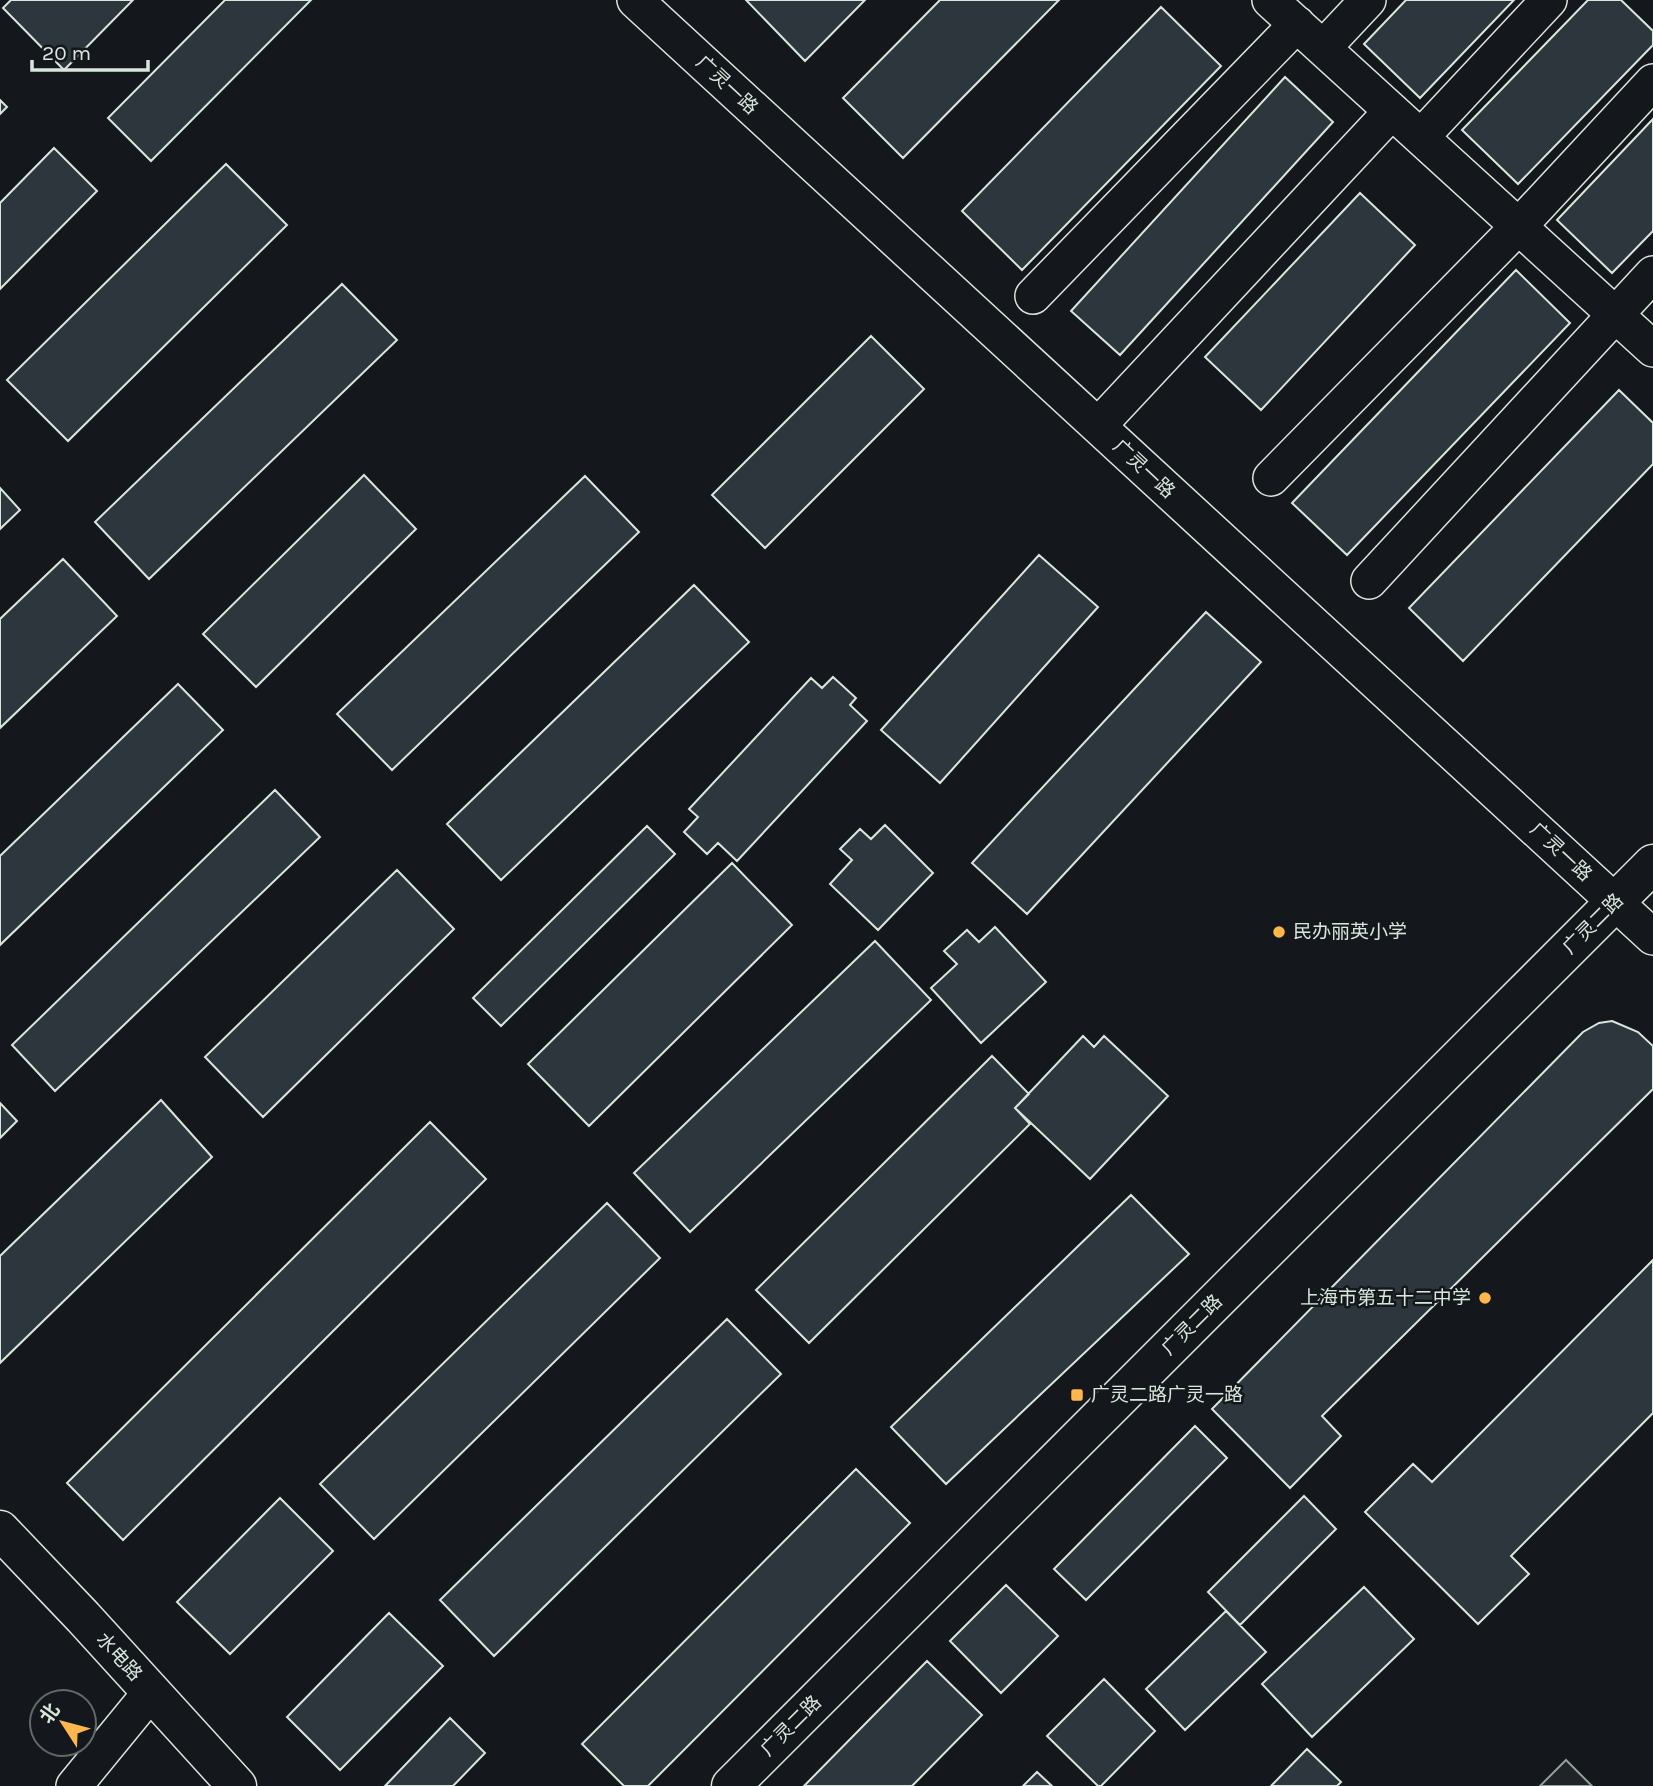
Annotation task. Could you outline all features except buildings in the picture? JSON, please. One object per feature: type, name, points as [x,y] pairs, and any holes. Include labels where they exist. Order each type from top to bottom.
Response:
[{"type":"street","name":"广灵一路","points":[[635,0],[1653,937]]},
{"type":"street","points":[[1270,0],[1653,349]]},
{"type":"street","points":[[1323,48],[1368,0]]},
{"type":"street","points":[[1421,137],[1549,0]]},
{"type":"street","points":[[1033,296],[1297,24]]},
{"type":"street","points":[[1271,478],[1519,226],[1653,82]]},
{"type":"street","points":[[1098,426],[1392,111]]},
{"type":"street","points":[[1369,581],[1653,274]]},
{"type":"street","name":"广灵二路","points":[[731,1786],[1653,864]]},
{"type":"street","name":"水电路","points":[[0,1530],[237,1786]]},
{"type":"street","points":[[74,1786],[151,1692]]},
{"type":"shaded area","points":[[1566,1760],[1592,1786],[1540,1786]]},
{"type":"place","name":"民办丽英小学","points":[[1279,932]]},
{"type":"place","name":"上海市第五十二中学","points":[[1485,1298]]},
{"type":"place","name":"广灵二路广灵一路","points":[[1077,1395]]}]
